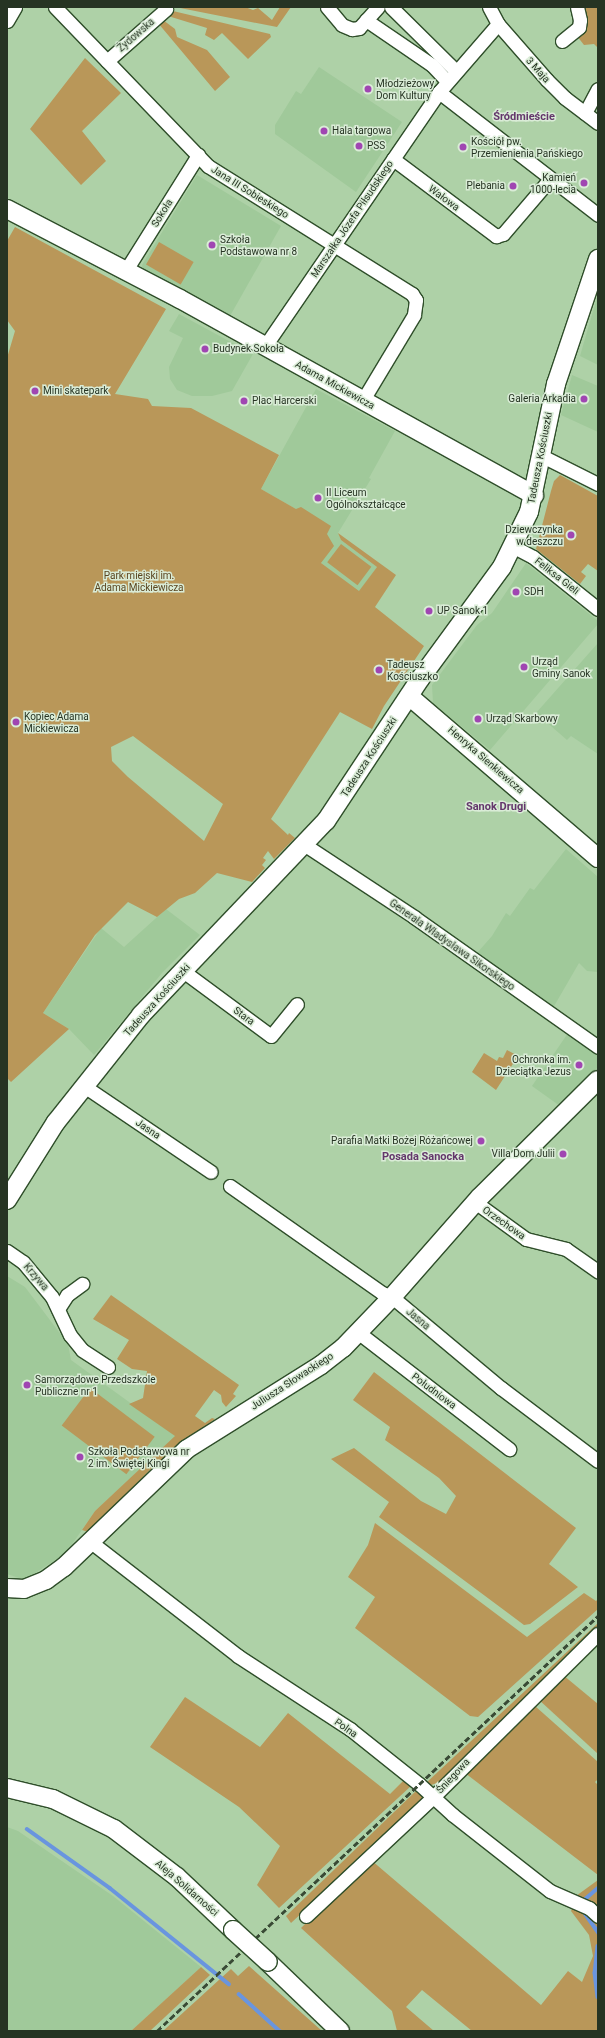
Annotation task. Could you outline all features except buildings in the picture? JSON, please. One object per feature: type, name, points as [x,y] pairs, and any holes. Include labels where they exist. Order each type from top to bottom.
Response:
[{"type":"street","points":[[7,21],[15,7]]},
{"type":"street","name":"Jana III Sobieskiego","points":[[55,7],[208,166],[405,289],[416,300],[414,315],[363,400]]},
{"type":"street","points":[[327,7],[342,25],[352,29],[358,28],[378,7]]},
{"type":"street","points":[[391,7],[456,71]]},
{"type":"street","name":"3 Maja","points":[[489,7],[498,24],[547,80],[565,98],[598,123]]},
{"type":"street","points":[[562,41],[579,27],[580,20],[577,7]]},
{"type":"street","name":"Żydowska","points":[[107,61],[166,9]]},
{"type":"street","points":[[366,20],[432,65],[447,81]]},
{"type":"street","name":"Marszałka Józefa Piłsudskiego","points":[[265,346],[439,92],[498,24]]},
{"type":"street","points":[[585,113],[598,89]]},
{"type":"street","points":[[439,92],[598,215]]},
{"type":"street","name":"Sokoła","points":[[126,270],[198,155]]},
{"type":"street","name":"Wałowa","points":[[393,159],[496,236],[503,234],[550,179]]},
{"type":"street","name":"Adama Mickiewicza","points":[[7,209],[126,270],[534,495]]},
{"type":"street","name":"Tadeusza Kościuszki","points":[[7,1200],[12,1181],[84,1086],[142,1015],[305,845],[342,799],[409,696],[495,578],[514,547],[534,495],[550,404],[598,259]]},
{"type":"street","points":[[542,456],[598,484]]},
{"type":"street","name":"Feliksa Gieli","points":[[514,547],[533,557],[598,609]]},
{"type":"street","name":"Henryka Sienkiewicza","points":[[409,696],[598,858]]},
{"type":"street","name":"Generała Władysława Sikorskiego","points":[[305,845],[348,873],[598,1047]]},
{"type":"street","name":"Stara","points":[[183,971],[271,1036],[297,1004]]},
{"type":"street","name":"Juliusza Słowackiego","points":[[7,1588],[24,1589],[46,1580],[91,1542],[187,1448],[321,1365],[359,1333],[475,1202],[598,1080]]},
{"type":"street","name":"Jasna","points":[[84,1086],[211,1172]]},
{"type":"street","name":"Jasna","points":[[230,1186],[392,1297],[501,1388],[598,1462]]},
{"type":"street","name":"Orzechowa","points":[[475,1202],[526,1239],[566,1249],[598,1271]]},
{"type":"street","name":"Krzywa","points":[[7,1251],[35,1275],[58,1309],[70,1335],[82,1350],[108,1366]]},
{"type":"street","points":[[58,1309],[66,1295],[82,1284]]},
{"type":"street","name":"Południowa","points":[[359,1333],[510,1449]]},
{"type":"street","name":"Polna","points":[[91,1542],[238,1656],[350,1729],[550,1891],[594,1912]]},
{"type":"street","name":"Śniegowa","points":[[306,1916],[433,1797],[506,1722],[598,1634]]},
{"type":"street","name":"Aleja Solidarności","points":[[7,1788],[53,1799],[114,1829],[177,1878],[340,2031]]},
{"type":"shaded area","points":[[319,67],[402,122],[356,192],[275,134],[275,125],[296,91],[301,94]]},
{"type":"shaded area","name":"Szkoła Podstawowa nr 8","points":[[197,175],[281,226],[230,316],[143,270],[142,265]]},
{"type":"shaded area","points":[[598,294],[598,365],[580,356]]},
{"type":"shaded area","points":[[179,314],[253,354],[232,391],[212,396],[192,396],[177,390],[170,379],[169,367],[183,338],[169,331]]},
{"type":"shaded area","name":"Galeria Arkadia","points":[[572,375],[598,386],[598,432],[561,415]]},
{"type":"shaded area","name":"II Liceum Ogólnokształcące","points":[[316,389],[395,431],[369,478],[371,479],[338,533],[341,540],[377,567],[359,592],[321,563],[333,546],[296,509],[261,489]]},
{"type":"shaded area","points":[[526,563],[598,621],[598,624],[490,750],[433,703],[432,685],[477,625],[492,613]]},
{"type":"shaded area","points":[[598,643],[598,754],[571,736],[567,740],[536,713]]},
{"type":"shaded area","points":[[566,849],[598,877],[598,972],[587,971],[579,963],[553,1008],[477,953],[492,936],[506,913],[510,916],[530,888],[534,890]]},
{"type":"shaded area","points":[[166,909],[200,935],[162,973],[94,1055],[69,1029],[43,1013],[101,928],[124,947]]},
{"type":"shaded area","points":[[568,1033],[598,1054],[598,1067],[560,1106],[532,1086]]},
{"type":"shaded area","name":"Szkoła Podstawowa nr 2 im. Świętej Kingi","points":[[7,1276],[25,1287],[68,1344],[71,1360],[176,1436],[95,1511],[66,1553],[29,1577],[22,1579],[7,1574]]},
{"type":"shaded area","points":[[7,1827],[18,1831],[113,1896],[201,1967],[131,2031],[7,2031]]},
{"type":"green space","points":[[175,7],[245,7],[253,10],[258,8],[272,20],[280,7],[291,7],[277,27]]},
{"type":"green space","points":[[585,7],[598,7],[598,48],[594,44],[584,45],[577,36],[587,28]]},
{"type":"green space","points":[[173,11],[270,34],[271,37],[248,59],[222,33],[214,40],[205,35],[207,28],[168,16]]},
{"type":"green space","points":[[163,20],[175,29],[177,37],[207,50],[230,77],[215,91],[158,23]]},
{"type":"green space","points":[[85,58],[121,93],[82,131],[106,161],[81,185],[30,129]]},
{"type":"green space","name":"Park miejski im. Adama Mickiewicza","points":[[15,227],[166,309],[115,394],[148,399],[152,406],[191,408],[279,455],[261,489],[296,509],[301,507],[331,526],[327,534],[334,546],[321,563],[359,591],[377,567],[341,540],[338,533],[396,575],[375,607],[424,646],[384,706],[372,729],[340,712],[271,819],[288,835],[289,833],[295,838],[274,859],[268,851],[263,858],[266,860],[262,865],[265,868],[252,882],[217,873],[195,893],[179,899],[157,917],[128,902],[95,935],[43,1013],[69,1029],[11,1082],[7,1078],[7,358],[15,331],[7,320],[7,241]],"holes":[[[133,736],[223,804],[204,841],[128,777],[112,761],[111,747]]]},
{"type":"green space","points":[[159,242],[194,262],[181,285],[146,265]]},
{"type":"green space","points":[[560,475],[598,496],[598,571],[588,564],[581,572],[586,576],[580,584],[536,549],[554,481]]},
{"type":"green space","points":[[341,544],[371,567],[358,585],[327,562]]},
{"type":"green space","points":[[507,1050],[518,1056],[496,1090],[472,1072],[484,1053],[497,1061],[499,1057],[503,1058]]},
{"type":"green space","points":[[111,1295],[239,1385],[233,1394],[236,1396],[226,1407],[222,1402],[221,1395],[214,1390],[195,1416],[205,1423],[212,1418],[215,1419],[183,1442],[150,1470],[88,1532],[82,1530],[95,1511],[175,1436],[129,1404],[143,1398],[147,1371],[132,1369],[117,1359],[129,1340],[93,1319]]},
{"type":"green space","points":[[374,1372],[576,1528],[549,1564],[578,1587],[530,1624],[524,1625],[379,1517],[389,1502],[331,1459],[354,1448],[421,1501],[446,1514],[456,1496],[439,1478],[385,1440],[390,1427],[353,1400]]},
{"type":"green space","points":[[90,1388],[155,1437],[126,1474],[62,1426]]},
{"type":"green space","points":[[375,1523],[527,1637],[584,1593],[596,1601],[598,1599],[598,1609],[478,1717],[470,1716],[355,1628],[375,1597],[348,1577],[368,1545]]},
{"type":"green space","points":[[598,1623],[598,1628],[478,1742],[440,1782],[431,1785],[426,1783]]},
{"type":"green space","points":[[563,1675],[598,1704],[598,1754],[538,1699]]},
{"type":"green space","points":[[185,1697],[260,1747],[288,1713],[390,1794],[404,1780],[411,1786],[279,1908],[257,1885],[280,1846],[239,1807],[150,1747]]},
{"type":"green space","points":[[530,1705],[535,1706],[598,1762],[598,1779],[595,1782],[598,1785],[598,1875],[465,1773]]},
{"type":"green space","points":[[417,1790],[423,1795],[422,1802],[291,1923],[286,1916]]},
{"type":"green space","points":[[371,1860],[541,2005],[568,1971],[582,1982],[593,1956],[589,1935],[571,1911],[573,1906],[591,1914],[598,1924],[598,2031],[472,2031],[422,1990],[406,2007],[434,2031],[397,2031],[392,2011],[301,1928]]},
{"type":"green space","points":[[598,1880],[598,1907],[576,1896]]},
{"type":"green space","points":[[249,1966],[322,2031],[163,2031],[231,1969],[238,1976]]},
{"type":"green space","points":[[201,1967],[210,1975],[150,2031],[131,2031]]},
{"type":"waterway","points":[[27,1829],[110,1888],[229,1984]]},
{"type":"waterway","points":[[583,1901],[598,1888]]},
{"type":"waterway","points":[[582,1909],[598,1932]]},
{"type":"waterway","points":[[598,1946],[595,1973],[598,1997]]},
{"type":"waterway","points":[[239,1994],[280,2031]]},
{"type":"railway","points":[[157,2031],[598,1616]]},
{"type":"place","name":"Młodzieżowy Dom Kultury","points":[[368,89]]},
{"type":"place","name":"Hala targowa","points":[[324,131]]},
{"type":"place","name":"PSS","points":[[359,146]]},
{"type":"place","name":"Kościół pw. Przemienienia Pańskiego","points":[[463,147]]},
{"type":"place","name":"Kamień 1000-lecia","points":[[584,183]]},
{"type":"place","name":"Plebania","points":[[513,186]]},
{"type":"place","name":"Szkoła Podstawowa nr 8","points":[[212,245]]},
{"type":"place","name":"Budynek Sokoła","points":[[205,349]]},
{"type":"place","name":"Mini skatepark","points":[[35,391]]},
{"type":"place","name":"Galeria Arkadia","points":[[584,399]]},
{"type":"place","name":"Plac Harcerski","points":[[244,401]]},
{"type":"place","name":"II Liceum Ogólnokształcące","points":[[318,498]]},
{"type":"place","name":"Dziewczynka w deszczu","points":[[571,535]]},
{"type":"place","name":"SDH","points":[[516,592]]},
{"type":"place","name":"UP Sanok 1","points":[[429,611]]},
{"type":"place","name":"Urząd Gminy Sanok","points":[[524,667]]},
{"type":"place","name":"Tadeusz Kościuszko","points":[[379,670]]},
{"type":"place","name":"Urząd Skarbowy","points":[[478,719]]},
{"type":"place","name":"Kopiec Adama Mickiewicza","points":[[16,722]]},
{"type":"place","name":"Ochronka im. Dzieciątka Jezus","points":[[579,1065]]},
{"type":"place","name":"Parafia Matki Bożej Różańcowej","points":[[481,1141]]},
{"type":"place","name":"Villa Dom Julii","points":[[563,1154]]},
{"type":"place","name":"Samorządowe Przedszkole Publiczne nr 1","points":[[27,1385]]},
{"type":"place","name":"Szkoła Podstawowa nr 2 im. Świętej Kingi","points":[[80,1457]]},
{"type":"district","name":"Śródmieście","points":[[524,117]]},
{"type":"district","name":"Sanok Drugi","points":[[496,807]]},
{"type":"district","name":"Posada Sanocka","points":[[423,1157]]}]
